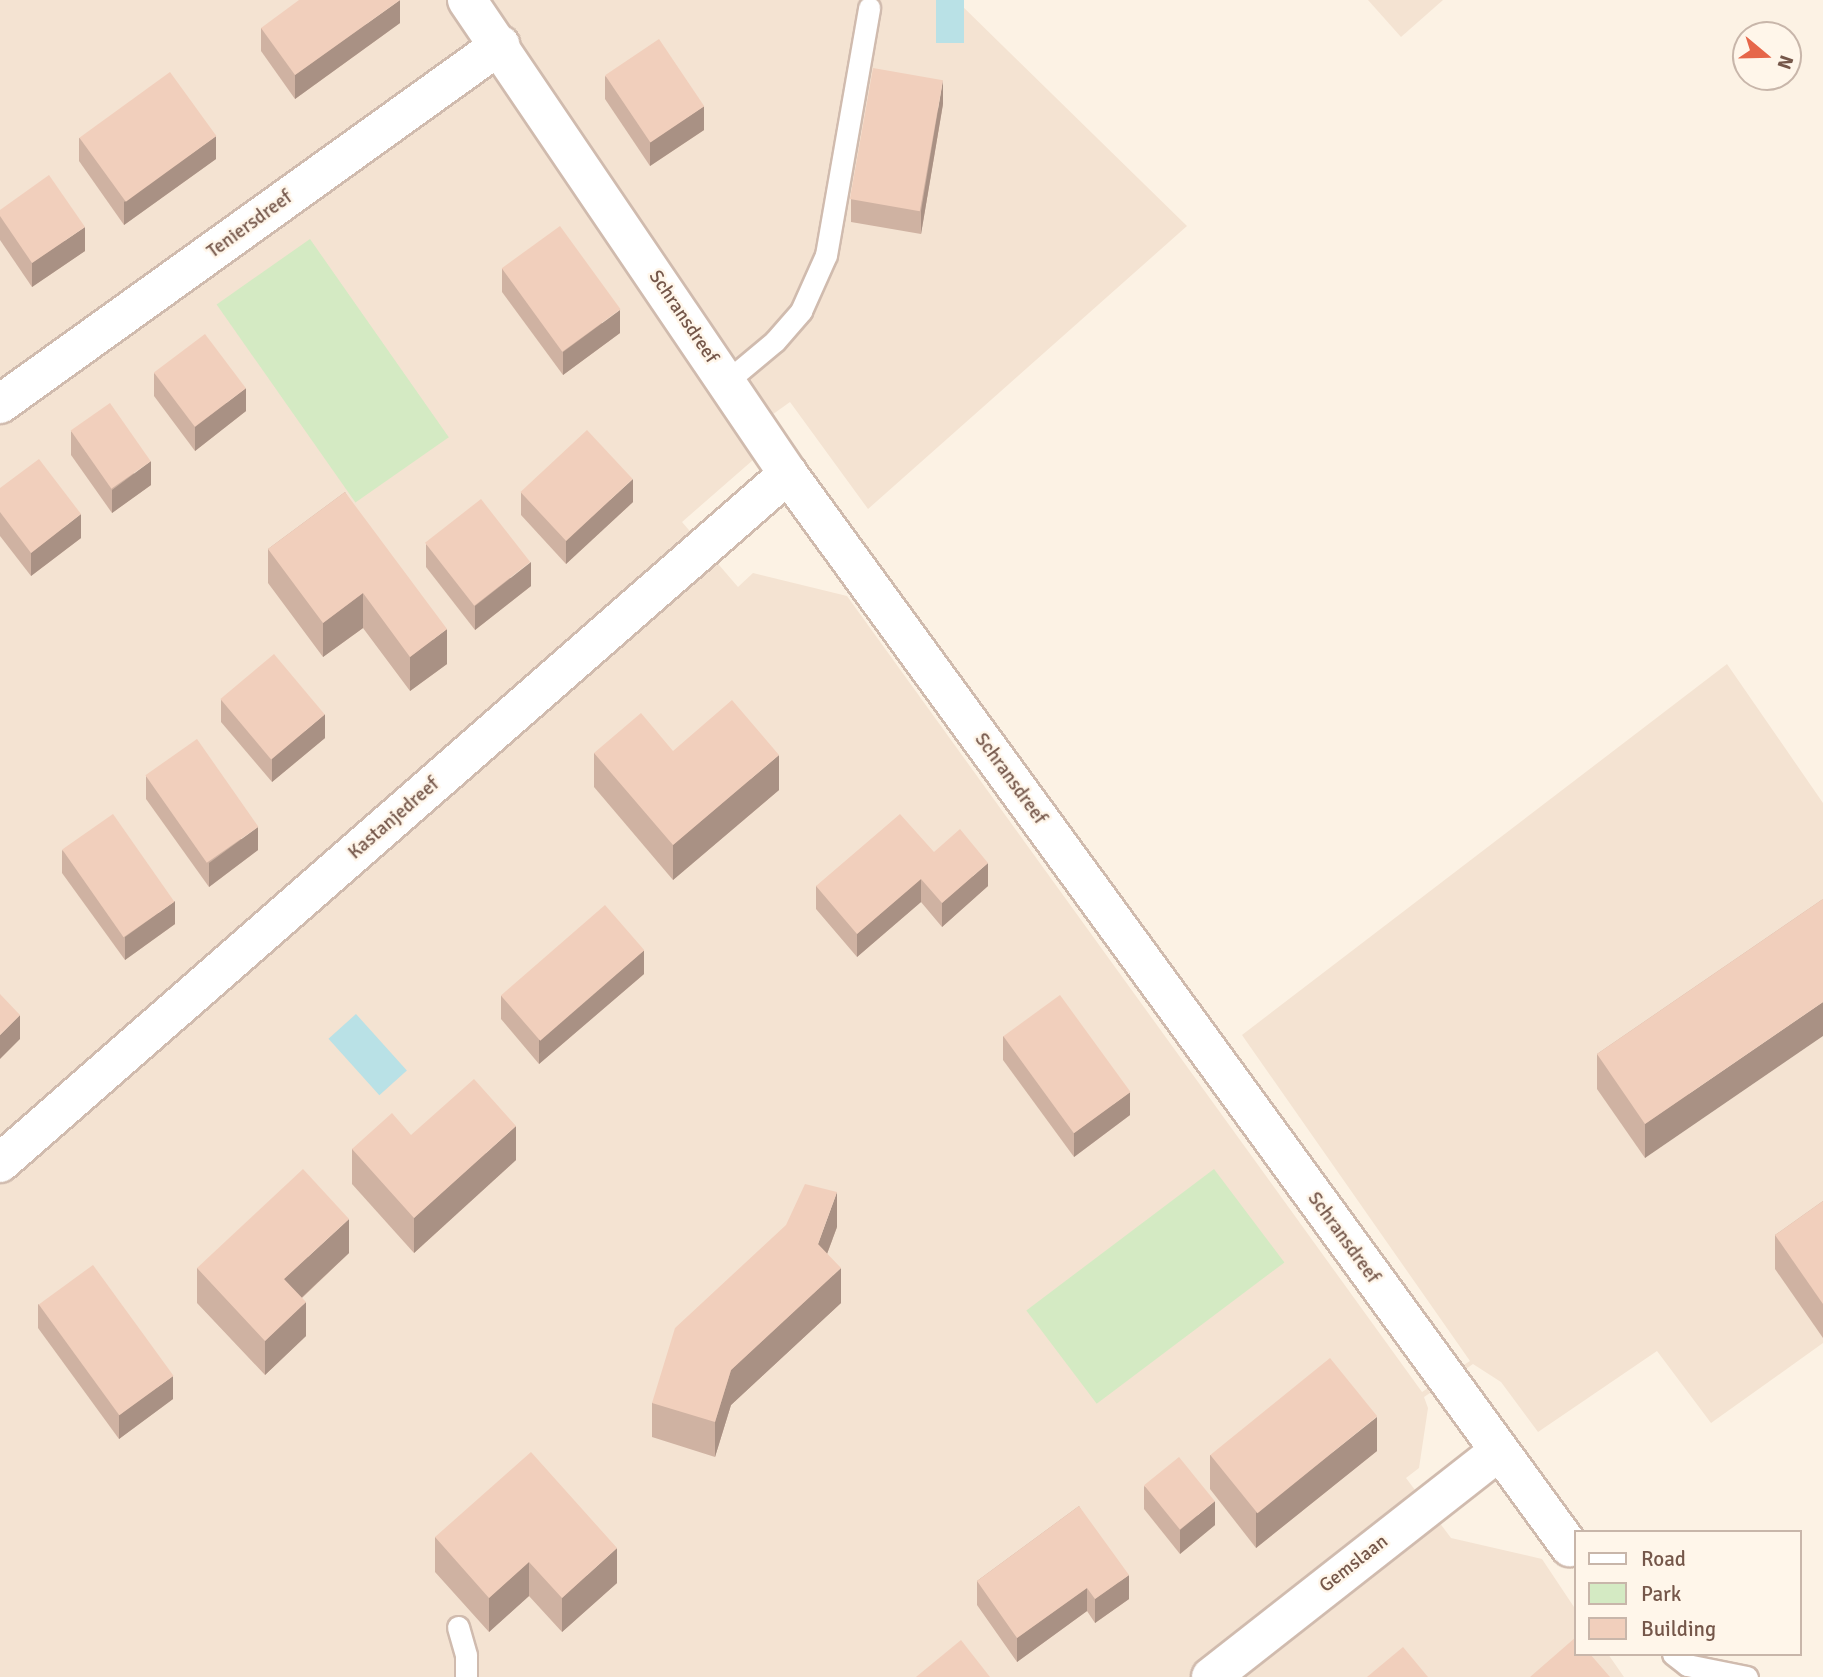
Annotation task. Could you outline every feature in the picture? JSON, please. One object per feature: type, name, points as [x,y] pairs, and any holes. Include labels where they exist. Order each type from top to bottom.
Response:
[{"type":"street","name":"Schransdreef","points":[[467,0],[788,474],[1498,1452],[1573,1551]]},
{"type":"street","name":"Teniersdreef","points":[[0,404],[500,45]]},
{"type":"street","name":"Kastanjedreef","points":[[0,1163],[788,474]]},
{"type":"street","name":"Gemslaan","points":[[1211,1677],[1498,1452]]},
{"type":"lane","points":[[726,382],[775,341],[801,311],[825,255],[869,8]]},
{"type":"lane","points":[[458,1627],[466,1655],[466,1677]]},
{"type":"lane","points":[[1676,1656],[1687,1665],[1747,1677]]},
{"type":"shaded area","points":[[0,0],[956,0],[1187,226],[868,509],[790,402],[744,435],[755,455],[753,460],[682,522],[738,587],[753,573],[847,596],[1422,1392],[1470,1361],[1242,1035],[1727,664],[1823,803],[1823,1343],[1711,1423],[1657,1351],[1538,1432],[1501,1382],[1473,1364],[1424,1397],[1428,1408],[1419,1468],[1406,1478],[1451,1538],[1542,1559],[1574,1607],[1574,1656],[1609,1656],[1624,1677],[0,1677]]},
{"type":"shaded area","points":[[1368,0],[1443,0],[1401,37]]},
{"type":"green space","points":[[310,239],[449,437],[355,503],[217,304]]},
{"type":"green space","points":[[1214,1169],[1284,1262],[1097,1404],[1026,1310]]},
{"type":"water","points":[[936,0],[964,0],[964,43],[936,43]]},
{"type":"water","points":[[356,1014],[407,1070],[379,1095],[329,1039]]},
{"type":"building","points":[[299,0],[400,0],[295,75],[261,28]]},
{"type":"building","points":[[659,39],[704,106],[650,142],[605,75]]},
{"type":"building","points":[[873,68],[943,80],[920,211],[850,199]]},
{"type":"building","points":[[170,72],[216,136],[126,202],[79,138]]},
{"type":"building","points":[[49,175],[85,227],[32,263],[0,216],[0,210]]},
{"type":"building","points":[[560,226],[621,309],[562,352],[502,268]]},
{"type":"building","points":[[205,334],[246,388],[195,427],[154,373]]},
{"type":"building","points":[[110,403],[151,461],[111,489],[71,431]]},
{"type":"building","points":[[587,430],[633,479],[566,541],[520,492]]},
{"type":"building","points":[[39,459],[81,514],[31,553],[0,512],[0,488]]},
{"type":"building","points":[[345,492],[447,629],[410,657],[363,593],[323,623],[268,549]]},
{"type":"building","points":[[481,499],[530,562],[474,606],[425,543]]},
{"type":"building","points":[[274,654],[325,715],[271,760],[220,699]]},
{"type":"building","points":[[732,700],[779,755],[673,845],[594,753],[641,713],[673,751]]},
{"type":"building","points":[[197,739],[258,827],[207,863],[145,775]]},
{"type":"building","points":[[113,814],[174,902],[124,937],[62,850]]},
{"type":"building","points":[[900,814],[934,852],[960,829],[988,863],[942,903],[921,879],[857,934],[816,886]]},
{"type":"building","points":[[1823,899],[1823,1002],[1645,1124],[1597,1054]]},
{"type":"building","points":[[605,905],[644,950],[540,1041],[501,996]]},
{"type":"building","points":[[0,994],[20,1015],[0,1035]]},
{"type":"building","points":[[1060,995],[1131,1092],[1074,1133],[1003,1036]]},
{"type":"building","points":[[474,1079],[516,1126],[414,1218],[352,1149],[392,1113],[411,1135]]},
{"type":"building","points":[[303,1169],[349,1219],[284,1279],[306,1302],[265,1341],[197,1268]]},
{"type":"building","points":[[805,1184],[837,1192],[818,1244],[841,1268],[731,1370],[715,1422],[652,1403],[675,1328],[786,1225]]},
{"type":"building","points":[[1823,1201],[1823,1304],[1775,1235]]},
{"type":"building","points":[[93,1265],[174,1376],[119,1415],[39,1304]]},
{"type":"building","points":[[1330,1358],[1377,1416],[1258,1513],[1210,1455]]},
{"type":"building","points":[[531,1452],[617,1548],[562,1598],[529,1562],[489,1598],[435,1537]]},
{"type":"building","points":[[1179,1457],[1215,1501],[1180,1530],[1144,1485]]},
{"type":"building","points":[[1079,1506],[1129,1575],[1095,1599],[1087,1588],[1017,1638],[977,1581]]},
{"type":"building","points":[[1574,1639],[1574,1656],[1592,1656],[1610,1677],[1530,1677]]},
{"type":"building","points":[[961,1640],[990,1677],[916,1677]]},
{"type":"building","points":[[1403,1647],[1428,1677],[1367,1677]]}]
